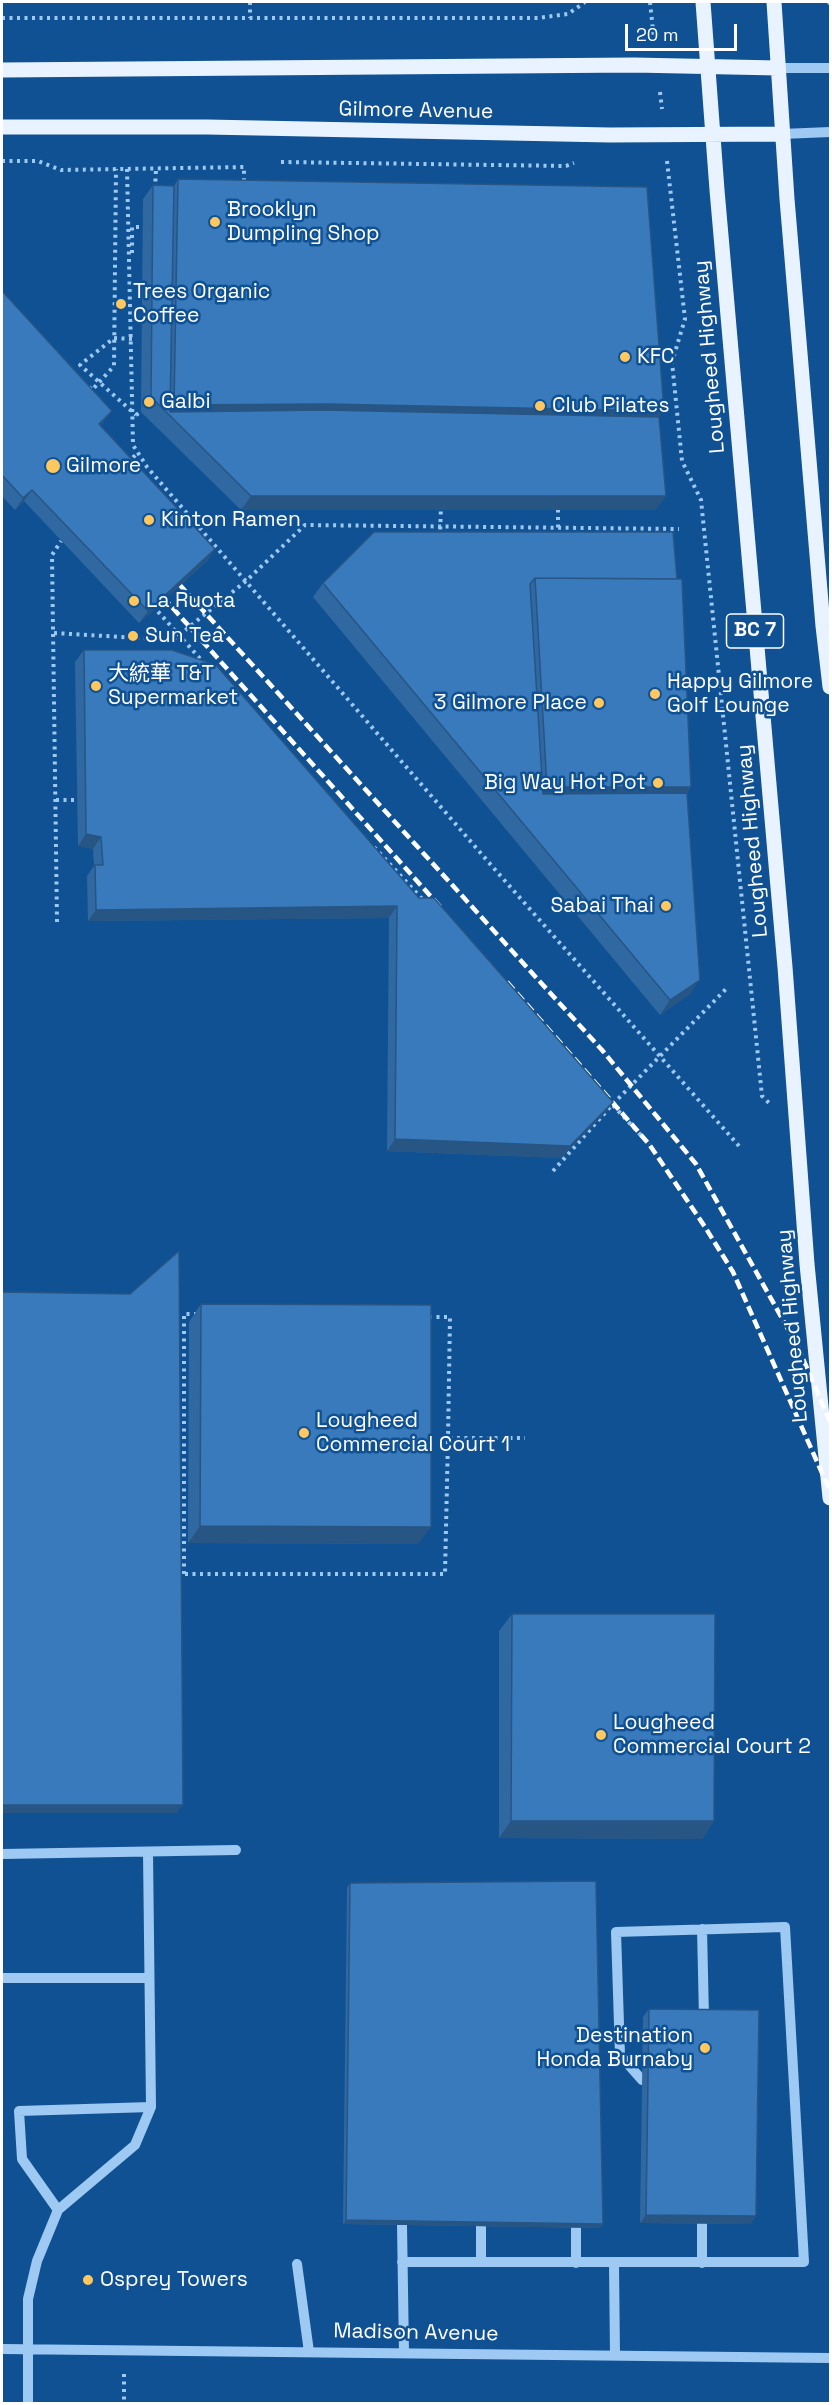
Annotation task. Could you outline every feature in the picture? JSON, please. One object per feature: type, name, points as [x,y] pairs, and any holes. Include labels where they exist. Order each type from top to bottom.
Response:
[{"type":"main road","name":"Lougheed Highway","points":[[703,2],[712,134],[785,967],[807,1264],[831,1498]]},
{"type":"main road","points":[[774,2],[782,134],[822,626],[831,687]]},
{"type":"main road","name":"Gilmore Avenue","points":[[2,70],[489,66],[778,68]]},
{"type":"main road","name":"Gilmore Avenue","points":[[2,127],[610,135],[782,134]]},
{"type":"street","name":"Gilmore Avenue","points":[[778,68],[831,68]]},
{"type":"street","name":"Gilmore Avenue","points":[[782,134],[831,132]]},
{"type":"street","points":[[2,1854],[236,1850]]},
{"type":"street","points":[[28,2403],[28,2299],[38,2260],[58,2210],[135,2145],[151,2107],[148,1852]]},
{"type":"street","points":[[402,2262],[614,2264],[804,2262],[785,1927],[616,1932],[620,2055],[642,2079]]},
{"type":"street","points":[[702,1929],[704,2018]]},
{"type":"street","points":[[2,1978],[149,1978]]},
{"type":"street","points":[[58,2210],[22,2159],[20,2111],[151,2107]]},
{"type":"street","points":[[702,2224],[702,2263]]},
{"type":"street","points":[[402,2225],[404,2353]]},
{"type":"street","points":[[481,2226],[481,2262]]},
{"type":"street","points":[[576,2228],[576,2263]]},
{"type":"street","points":[[297,2264],[309,2352]]},
{"type":"street","points":[[614,2264],[615,2355]]},
{"type":"street","name":"Madison Avenue","points":[[2,2349],[831,2358]]},
{"type":"path","points":[[250,2],[250,18]]},
{"type":"path","points":[[2,18],[538,18],[568,14],[585,2]]},
{"type":"path","points":[[650,2],[657,66]]},
{"type":"path","points":[[281,162],[566,166],[589,157],[610,135]]},
{"type":"path","points":[[2,161],[38,161],[61,170],[244,167],[244,188]]},
{"type":"path","points":[[84,382],[92,390],[114,366],[116,169]]},
{"type":"path","points":[[127,169],[133,445],[147,467],[491,865],[739,1146]]},
{"type":"path","points":[[155,200],[156,169]]},
{"type":"path","points":[[668,169],[684,319],[672,362],[682,461],[701,500],[762,1096],[796,1127]]},
{"type":"path","points":[[131,329],[132,227],[155,227]]},
{"type":"path","points":[[132,339],[114,338],[80,365],[136,415],[144,409],[152,418]]},
{"type":"path","points":[[123,470],[138,452]]},
{"type":"path","points":[[440,539],[441,495]]},
{"type":"path","points":[[558,541],[559,495]]},
{"type":"path","points":[[429,504],[452,504]]},
{"type":"path","points":[[547,506],[558,506]]},
{"type":"path","points":[[54,633],[173,640],[246,581],[305,525],[679,529]]},
{"type":"path","points":[[57,922],[52,555],[61,541]]},
{"type":"path","points":[[147,600],[211,670]]},
{"type":"path","points":[[56,800],[77,800]]},
{"type":"path","points":[[371,844],[428,905]]},
{"type":"path","points":[[553,1171],[612,1105],[726,989]]},
{"type":"path","points":[[604,1096],[649,1144]]},
{"type":"path","points":[[184,1574],[184,1314],[207,1314]]},
{"type":"path","points":[[174,1574],[445,1574],[450,1317],[426,1317]]},
{"type":"path","points":[[448,1438],[525,1438]]},
{"type":"building","points":[[178,179],[647,187],[664,411],[327,404],[174,405]]},
{"type":"building","points":[[153,185],[174,186],[170,412],[323,410],[659,417],[666,496],[251,496],[151,397]]},
{"type":"building","points":[[2,291],[112,411],[99,424],[215,549],[148,611],[32,490],[23,498],[2,475]]},
{"type":"building","points":[[374,532],[673,532],[677,579],[535,578],[530,584],[543,794],[687,793],[700,980],[670,1000],[323,583]]},
{"type":"building","name":"3 Gilmore Place","points":[[535,578],[682,579],[691,787],[547,787]]},
{"type":"building","points":[[84,650],[172,650],[216,665],[419,898],[434,898],[613,1102],[570,1146],[395,1139],[397,906],[96,910],[95,865],[103,865],[101,837],[86,834]]},
{"type":"building","points":[[179,1251],[183,1805],[2,1805],[2,1292],[130,1294]]},
{"type":"building","name":"Lougheed Commercial Court 1","points":[[201,1304],[431,1305],[431,1527],[200,1526]]},
{"type":"building","name":"Lougheed Commercial Court 2","points":[[512,1614],[715,1614],[714,1821],[511,1821]]},
{"type":"building","points":[[596,1881],[603,2224],[346,2220],[350,1883]]},
{"type":"building","points":[[649,2009],[759,2010],[756,2216],[646,2215]]},
{"type":"railway","points":[[169,573],[602,1050],[696,1164],[798,1347],[830,1422]]},
{"type":"railway","points":[[153,586],[443,910]]},
{"type":"railway","points":[[507,982],[649,1144],[705,1227],[733,1272],[830,1491]]},
{"type":"place","name":"Brooklyn Dumpling Shop","points":[[215,222]]},
{"type":"place","name":"Trees Organic Coffee","points":[[121,304]]},
{"type":"place","name":"KFC","points":[[625,357]]},
{"type":"place","name":"Galbi","points":[[149,402]]},
{"type":"place","name":"Club Pilates","points":[[540,406]]},
{"type":"place","name":"Gilmore","points":[[53,466]]},
{"type":"place","name":"Kinton Ramen","points":[[149,520]]},
{"type":"place","name":"La Ruota","points":[[134,601]]},
{"type":"place","name":"Sun Tea","points":[[133,636]]},
{"type":"place","name":"大統華 T&T Supermarket","points":[[96,686]]},
{"type":"place","name":"Happy Gilmore Golf Lounge","points":[[655,694]]},
{"type":"place","name":"3 Gilmore Place","points":[[599,703]]},
{"type":"place","name":"Big Way Hot Pot","points":[[658,783]]},
{"type":"place","name":"Sabai Thai","points":[[666,906]]},
{"type":"place","name":"Lougheed Commercial Court 1","points":[[304,1433]]},
{"type":"place","name":"Lougheed Commercial Court 2","points":[[601,1735]]},
{"type":"place","name":"Destination Honda Burnaby","points":[[705,2048]]},
{"type":"place","name":"Osprey Towers","points":[[88,2280]]}]
